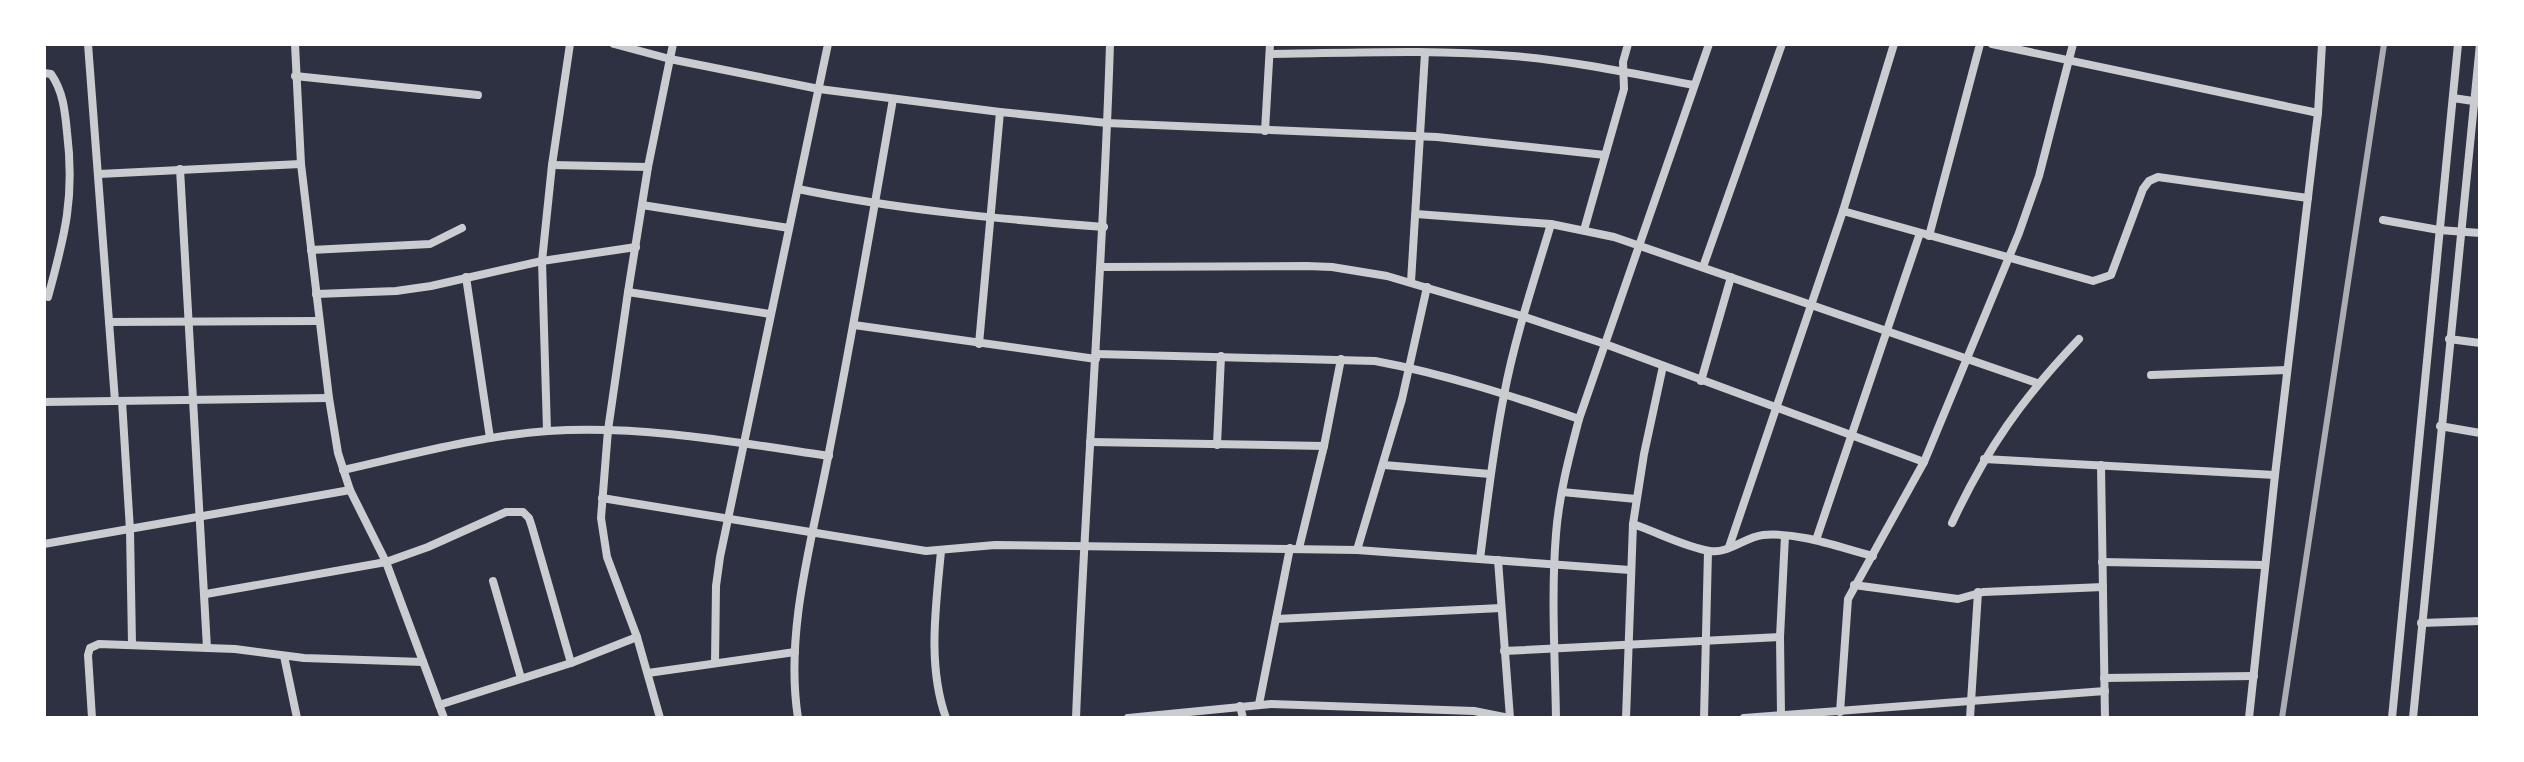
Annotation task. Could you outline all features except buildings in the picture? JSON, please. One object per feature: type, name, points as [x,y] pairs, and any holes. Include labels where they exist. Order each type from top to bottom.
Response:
[{"type":"street","points":[[88,44],[109,322],[130,530],[132,644]]},
{"type":"street","points":[[295,44],[301,164],[329,398],[343,470],[386,562],[444,718]]},
{"type":"street","points":[[547,431],[542,261],[570,44]]},
{"type":"street","points":[[614,44],[670,59],[819,89],[1000,112],[1107,123],[1420,136],[1605,155]]},
{"type":"street","points":[[660,718],[637,637],[607,557],[601,518],[608,430],[628,292],[648,167],[673,44]]},
{"type":"street","points":[[715,663],[716,586],[728,519],[828,44]]},
{"type":"street","points":[[1076,718],[1083,545],[1102,267],[1110,44]]},
{"type":"street","points":[[1511,44],[1511,56]]},
{"type":"street","points":[[1584,230],[1624,89],[1628,44]]},
{"type":"street","points":[[1556,718],[1554,565],[1562,492],[1579,419],[1709,44]]},
{"type":"street","points":[[1703,267],[1782,44]]},
{"type":"street","points":[[1729,547],[1843,211],[1894,44]]},
{"type":"street","points":[[1816,540],[1925,235],[1980,44]]},
{"type":"street","points":[[1992,44],[2318,113]]},
{"type":"street","points":[[1840,712],[1846,611],[1854,585],[1924,462],[1968,358],[2039,176],[2073,44]]},
{"type":"street","points":[[2249,718],[2318,113],[2322,44]]},
{"type":"street","points":[[2392,718],[2458,44]]},
{"type":"street","points":[[2413,718],[2459,231],[2477,101],[2480,44]]},
{"type":"street","points":[[1265,131],[1270,49],[1402,48],[1425,53],[1511,56],[1565,61],[1694,85]]},
{"type":"street","points":[[1411,282],[1425,53]]},
{"type":"street","points":[[44,73],[51,74],[60,86],[71,163],[68,214],[48,297]]},
{"type":"street","points":[[295,76],[478,95]]},
{"type":"street","points":[[2453,98],[2477,101]]},
{"type":"street","points":[[798,718],[795,652],[893,99]]},
{"type":"street","points":[[979,344],[1000,112]]},
{"type":"street","points":[[99,174],[301,164]]},
{"type":"street","points":[[552,165],[648,167]]},
{"type":"street","points":[[180,169],[207,648]]},
{"type":"street","points":[[1843,211],[2093,281],[2111,275],[2143,189],[2149,181],[2158,177],[2308,198]]},
{"type":"street","points":[[798,189],[874,205],[1104,227]]},
{"type":"street","points":[[642,205],[789,228]]},
{"type":"street","points":[[1416,214],[1551,224],[1639,244],[2037,383]]},
{"type":"street","points":[[2383,220],[2439,230],[2480,233]]},
{"type":"street","points":[[1480,559],[1504,394],[1522,316],[1551,224]]},
{"type":"street","points":[[311,250],[430,244],[462,228]]},
{"type":"street","points":[[316,294],[396,291],[431,286],[542,261],[636,247]]},
{"type":"street","points":[[1102,267],[1332,267],[1411,282],[1605,344],[1924,462]]},
{"type":"street","points":[[466,277],[490,438]]},
{"type":"street","points":[[1701,381],[1731,277]]},
{"type":"street","points":[[1357,550],[1384,465],[1427,287]]},
{"type":"street","points":[[628,292],[770,314]]},
{"type":"street","points":[[109,322],[319,321]]},
{"type":"street","points":[[854,325],[979,344],[1096,356],[1341,359],[1410,367],[1579,419]]},
{"type":"street","points":[[1952,523],[1984,459],[2037,383],[2079,339]]},
{"type":"street","points":[[2449,339],[2480,343]]},
{"type":"street","points":[[1217,445],[1221,356]]},
{"type":"street","points":[[1259,704],[1276,619],[1324,446],[1341,359]]},
{"type":"street","points":[[1626,718],[1633,524],[1663,366]]},
{"type":"street","points":[[2151,375],[2287,370]]},
{"type":"street","points":[[44,402],[329,398]]},
{"type":"street","points":[[2440,426],[2480,433]]},
{"type":"street","points":[[343,470],[490,438],[547,431],[608,430],[696,436],[829,456]]},
{"type":"street","points":[[1090,442],[1324,446]]},
{"type":"street","points":[[1984,459],[2275,475]]},
{"type":"street","points":[[1384,465],[1490,474]]},
{"type":"street","points":[[2101,465],[2105,718]]},
{"type":"street","points":[[44,544],[350,490]]},
{"type":"street","points":[[1562,492],[1636,499]]},
{"type":"street","points":[[602,498],[941,551],[981,546],[1083,545],[1294,548],[1630,570]]},
{"type":"street","points":[[206,594],[386,562],[428,547],[498,515],[523,512],[532,527],[571,663]]},
{"type":"street","points":[[1633,524],[1708,551],[1729,547],[1752,537],[1785,536],[1816,540],[1873,556]]},
{"type":"street","points":[[1781,715],[1780,637],[1785,536]]},
{"type":"street","points":[[941,551],[934,626],[940,701],[946,718]]},
{"type":"street","points":[[1704,718],[1708,551]]},
{"type":"street","points":[[1128,718],[1259,704],[1474,711],[1509,718],[1498,560]]},
{"type":"street","points":[[2102,562],[2265,565]]},
{"type":"street","points":[[493,581],[521,678]]},
{"type":"street","points":[[1854,585],[1958,599],[1978,592],[2103,587]]},
{"type":"street","points":[[1970,718],[1978,592]]},
{"type":"street","points":[[1276,619],[1501,608]]},
{"type":"street","points":[[2421,623],[2480,621]]},
{"type":"street","points":[[439,705],[571,663],[637,637]]},
{"type":"street","points":[[1504,651],[1780,637]]},
{"type":"street","points":[[92,718],[88,651],[99,644],[423,662]]},
{"type":"street","points":[[648,673],[795,652]]},
{"type":"street","points":[[284,656],[297,718]]},
{"type":"street","points":[[2104,678],[2254,676]]},
{"type":"street","points":[[1744,718],[2105,691]]},
{"type":"street","points":[[1240,706],[1243,718]]},
{"type":"railway","points":[[2282,718],[2384,44]]}]
